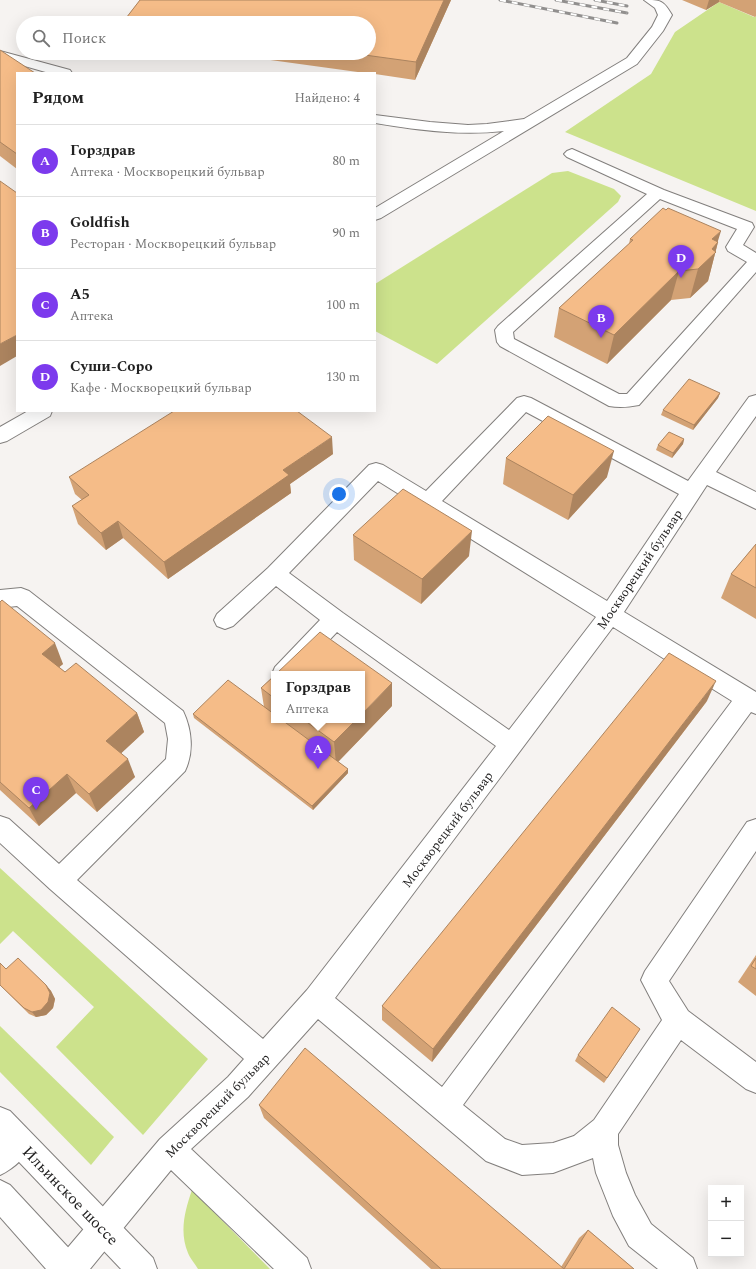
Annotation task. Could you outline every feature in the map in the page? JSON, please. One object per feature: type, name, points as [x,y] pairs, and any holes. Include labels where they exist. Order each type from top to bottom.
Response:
[{"type":"street","points":[[376,214],[632,61],[658,28],[665,15],[660,6],[651,0]]},
{"type":"street","points":[[0,55],[16,60]]},
{"type":"street","points":[[17,60],[59,72]]},
{"type":"street","points":[[376,119],[472,129],[496,128],[519,124],[540,117]]},
{"type":"street","points":[[572,154],[658,193],[746,226],[734,247],[756,261],[632,400],[616,401],[506,342],[504,330],[658,193]]},
{"type":"street","name":"Москворецкий бульвар","points":[[70,1269],[170,1149],[238,1088],[317,1000],[610,614],[698,483],[756,402]]},
{"type":"street","points":[[428,502],[524,403],[698,483],[756,502]]},
{"type":"street","points":[[0,436],[41,412]]},
{"type":"street","points":[[225,620],[275,574],[376,470],[752,702],[444,1107]]},
{"type":"street","points":[[275,574],[335,619],[511,744]]},
{"type":"street","points":[[0,599],[21,597],[28,602],[174,718],[180,739],[177,764],[59,881]]},
{"type":"street","points":[[286,671],[335,619]]},
{"type":"street","points":[[0,827],[59,881],[265,1058]]},
{"type":"street","points":[[756,830],[654,980],[678,1021],[756,1080]]},
{"type":"street","points":[[317,1000],[496,1151],[522,1160],[553,1158],[582,1148],[604,1130],[678,1021]]},
{"type":"street","name":"Ильинское шоссе","points":[[0,1121],[10,1150],[104,1229],[142,1269]]},
{"type":"street","points":[[604,1130],[604,1145],[611,1173],[624,1205],[640,1235],[682,1269]]},
{"type":"street","points":[[170,1149],[296,1269]]},
{"type":"street","points":[[0,1195],[66,1269]]},
{"type":"green space","points":[[719,2],[754,17],[756,16],[756,211],[565,132],[651,74],[675,32]]},
{"type":"green space","points":[[568,171],[614,189],[621,196],[618,202],[437,364],[376,332],[376,283],[552,173]]},
{"type":"green space","points":[[0,868],[208,1059],[143,1135],[56,1047],[94,1007],[13,931],[0,944]]},
{"type":"green space","points":[[0,1026],[114,1137],[91,1165],[0,1072]]},
{"type":"green space","points":[[192,1190],[270,1269],[198,1269],[191,1259],[185,1245],[183,1229],[185,1213]]},
{"type":"building","points":[[140,0],[444,0],[416,62],[376,57],[376,16],[128,16]]},
{"type":"building","points":[[0,50],[33,72],[16,72],[16,153],[0,142]]},
{"type":"building","points":[[0,181],[16,192],[16,336],[0,344]]},
{"type":"building","points":[[663,208],[666,210],[668,208],[721,231],[712,239],[718,242],[712,249],[716,252],[698,269],[679,271],[614,335],[559,308],[633,240],[630,239]]},
{"type":"building","points":[[689,379],[720,393],[694,425],[663,410]]},
{"type":"building","points":[[172,412],[298,412],[332,437],[283,470],[289,475],[164,562],[118,521],[101,533],[72,506],[89,495],[69,477]]},
{"type":"building","points":[[548,416],[614,451],[573,495],[506,458]]},
{"type":"building","points":[[669,432],[684,439],[673,453],[658,445]]},
{"type":"building","points":[[403,489],[472,531],[422,579],[353,535]]},
{"type":"building","points":[[756,544],[756,588],[731,574]]},
{"type":"building","points":[[2,600],[55,643],[42,654],[65,672],[76,663],[137,713],[106,741],[128,759],[89,794],[67,774],[29,808],[0,782],[0,602]]},
{"type":"building","points":[[320,632],[392,683],[365,711],[365,671],[279,671]]},
{"type":"building","points":[[669,653],[716,681],[433,1049],[382,1006]]},
{"type":"building","points":[[271,679],[271,696],[261,688]]},
{"type":"building","points":[[228,680],[271,712],[271,723],[286,723],[348,769],[312,806],[193,714]]},
{"type":"building","points":[[308,723],[353,723],[334,742]]},
{"type":"building","points":[[18,958],[46,985],[50,993],[48,1002],[41,1010],[32,1012],[24,1008],[0,985],[0,963],[6,969]]},
{"type":"building","points":[[756,958],[756,969],[751,966]]},
{"type":"building","points":[[612,1007],[640,1029],[607,1078],[578,1055]]},
{"type":"building","points":[[305,1048],[564,1269],[441,1269],[259,1105]]},
{"type":"building","points":[[588,1230],[634,1269],[564,1269]]},
{"type":"railway","points":[[500,0],[617,23]]},
{"type":"railway","points":[[556,0],[627,13]]},
{"type":"railway","points":[[595,0],[627,6]]},
{"type":"place","name":"Суши-Соро","points":[[681,278]]},
{"type":"place","name":"Goldfish","points":[[601,338]]},
{"type":"place","name":"Горздрав","points":[[318,769]]},
{"type":"place","name":"А5","points":[[36,810]]}]
